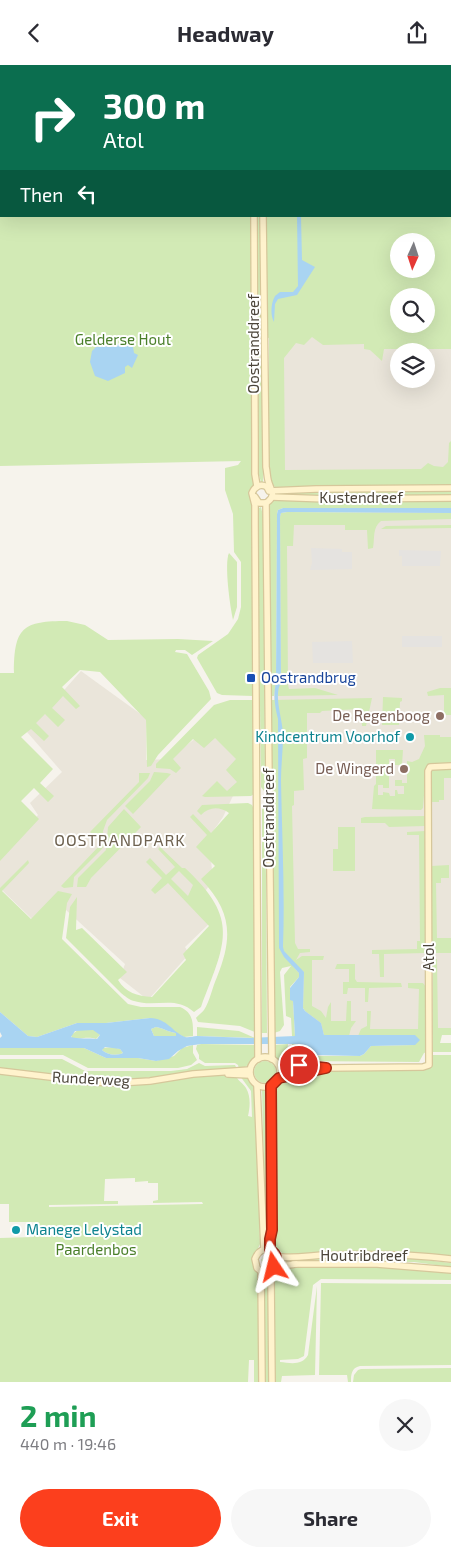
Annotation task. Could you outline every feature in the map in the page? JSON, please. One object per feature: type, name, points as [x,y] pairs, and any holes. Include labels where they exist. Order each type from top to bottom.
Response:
[{"type":"main road","name":"Oostranddreef","points":[[254,217],[256,471],[267,489]]},
{"type":"main road","name":"Oostranddreef","points":[[263,217],[267,489]]},
{"type":"main road","name":"Kustendreef","points":[[267,489],[451,488]]},
{"type":"main road","name":"Kustendreef","points":[[267,489],[327,499],[451,498]]},
{"type":"main road","points":[[267,489],[268,497],[261,503],[252,495],[253,491],[267,489]]},
{"type":"main road","name":"Oostranddreef","points":[[261,503],[266,518],[270,1033],[272,1059]]},
{"type":"main road","name":"Oostranddreef","points":[[258,1059],[256,523],[261,503]]},
{"type":"main road","name":"Atol","points":[[278,1064],[326,1068],[424,1067],[429,1065],[428,771],[430,767],[451,766]]},
{"type":"main road","points":[[265,1057],[272,1059],[278,1064],[279,1078],[271,1086],[264,1088],[252,1080],[250,1072],[253,1063],[258,1059],[265,1057]]},
{"type":"main road","name":"Atol","points":[[279,1078],[326,1068]]},
{"type":"main road","name":"Runderweg","points":[[0,1071],[92,1082],[118,1083],[211,1073],[250,1072]]},
{"type":"main road","points":[[257,1085],[265,1250]]},
{"type":"main road","points":[[271,1086],[273,1245],[279,1253],[295,1256]]},
{"type":"main road","points":[[272,1230],[265,1250],[259,1257],[259,1264],[264,1269],[274,1268]]},
{"type":"main road","points":[[265,1250],[276,1256],[274,1268],[272,1382]]},
{"type":"main road","points":[[262,1382],[261,1271],[256,1266],[255,1261],[257,1254],[265,1250]]},
{"type":"main road","name":"Houtribdreef","points":[[276,1256],[284,1258],[295,1256],[378,1254],[451,1259]]},
{"type":"main road","name":"Houtribdreef","points":[[274,1268],[283,1263],[377,1264],[451,1270]]},
{"type":"main road","points":[[261,1271],[274,1268]]},
{"type":"shaded area","points":[[321,336],[451,343],[451,479],[281,474],[280,339]]},
{"type":"shaded area","points":[[451,510],[451,1035],[326,1036],[305,1011],[295,962],[274,708],[277,651],[276,515]]},
{"type":"shaded area","points":[[311,548],[342,549],[342,552],[352,552],[352,569],[310,570],[312,563]]},
{"type":"shaded area","points":[[399,550],[441,551],[440,566],[402,566],[402,556],[399,556]]},
{"type":"shaded area","points":[[402,636],[442,636],[442,647],[402,647]]},
{"type":"shaded area","points":[[352,641],[353,663],[313,663],[312,642]]},
{"type":"shaded area","points":[[81,671],[146,718],[146,760],[169,759],[206,730],[247,766],[223,817],[203,845],[211,860],[213,880],[199,900],[212,921],[185,947],[189,954],[148,1000],[120,978],[125,964],[54,899],[34,921],[0,888],[0,860],[38,815],[30,803],[62,772],[27,732]]},
{"type":"green space","name":"Gelderse Hout","points":[[0,217],[451,217],[451,349],[435,349],[435,343],[390,343],[390,349],[384,349],[382,361],[370,350],[364,349],[364,344],[323,345],[312,337],[304,345],[296,343],[284,358],[285,470],[421,469],[428,463],[443,467],[448,462],[449,443],[451,441],[451,486],[275,487],[271,483],[269,474],[269,338],[251,336],[252,468],[255,481],[253,504],[253,696],[222,695],[217,693],[197,658],[198,655],[228,634],[238,619],[241,607],[241,562],[234,552],[233,514],[225,490],[225,468],[238,465],[241,461],[0,466]]},
{"type":"green space","points":[[259,351],[264,400],[263,482],[261,482],[257,468]]},
{"type":"green space","points":[[316,491],[451,492],[451,496],[316,497],[275,494]]},
{"type":"green space","points":[[275,499],[336,502],[451,501],[451,508],[283,508],[278,510],[276,683],[274,696],[271,696],[268,506]]},
{"type":"green space","points":[[261,507],[264,521],[264,791],[261,787],[258,535],[259,508]]},
{"type":"green space","points":[[281,513],[451,513],[451,519],[381,521],[375,530],[373,548],[368,549],[367,530],[345,530],[345,525],[294,525],[293,546],[287,546],[289,689],[315,688],[338,695],[278,696],[278,687],[281,683],[280,517]]},
{"type":"green space","points":[[451,525],[451,528],[381,529],[386,526]]},
{"type":"green space","points":[[229,553],[237,562],[237,607],[233,620],[227,575]]},
{"type":"green space","points":[[67,621],[85,625],[108,640],[178,639],[213,641],[192,655],[185,650],[176,650],[175,652],[187,654],[209,691],[211,699],[158,755],[151,766],[147,767],[146,720],[100,672],[80,670],[62,687],[80,706],[76,709],[63,696],[52,708],[65,720],[58,727],[45,714],[36,723],[49,736],[44,741],[31,729],[21,737],[53,769],[40,783],[54,796],[48,802],[34,788],[21,801],[39,819],[0,861],[0,673],[14,673],[16,645],[19,636],[24,630],[31,625],[40,623]]},
{"type":"green space","points":[[440,688],[451,688],[451,715],[444,715],[444,695],[428,696],[427,692]]},
{"type":"green space","points":[[383,697],[402,698],[400,702],[399,725],[382,725]]},
{"type":"green space","points":[[372,698],[366,726],[362,726],[361,709],[307,713],[307,758],[303,759],[304,790],[294,791],[294,805],[292,806],[295,943],[298,949],[310,949],[310,952],[300,953],[296,960],[302,956],[324,956],[323,960],[312,960],[312,1006],[321,1011],[326,1018],[331,1002],[331,1021],[346,1021],[347,1001],[351,1001],[351,1021],[356,1021],[351,1028],[349,1036],[324,1035],[321,1023],[303,1008],[304,972],[292,965],[299,973],[299,977],[290,987],[293,1001],[295,1036],[292,1036],[291,1018],[286,1016],[284,975],[291,966],[282,968],[280,972],[284,1025],[280,1031],[274,1033],[271,700]]},
{"type":"green space","points":[[230,700],[253,700],[254,794],[251,796],[202,796],[217,781],[227,791],[237,782],[226,770],[236,759],[215,738],[204,748],[193,739],[173,759],[181,768],[176,773],[170,769],[156,768],[156,764],[214,705]]},
{"type":"green space","points":[[424,735],[451,737],[451,763],[433,763],[426,769],[423,808],[421,810],[372,809],[374,786],[376,784],[376,750],[403,750],[402,765],[395,765],[395,759],[389,759],[389,788],[383,788],[383,785],[378,785],[378,795],[383,795],[383,792],[389,793],[390,796],[395,796],[395,790],[397,790],[398,794],[404,794],[404,786],[395,786],[395,780],[402,780],[402,783],[407,783],[407,761],[412,762],[419,759],[425,746]]},
{"type":"green space","points":[[434,769],[451,769],[451,778],[444,778],[444,800],[439,800],[439,802],[431,802],[431,772]]},
{"type":"green space","points":[[154,772],[171,774],[133,814],[125,806],[150,781]]},
{"type":"green space","points":[[139,773],[150,773],[148,778],[107,820],[103,831],[104,841],[98,839],[90,832],[139,782]]},
{"type":"green space","points":[[248,803],[254,809],[257,1033],[240,1026],[198,1022],[196,1018],[208,1003],[222,963],[226,949],[227,925],[219,903],[201,879],[215,866],[196,847],[207,835],[190,817],[193,814],[211,833],[229,813],[222,809],[214,808],[207,810],[201,815],[197,811],[202,805]]},
{"type":"green space","points":[[262,807],[264,808],[266,876],[267,1033],[262,1033]]},
{"type":"green space","points":[[124,809],[141,827],[91,878],[86,887],[77,887],[78,878],[106,850],[108,827]]},
{"type":"green space","points":[[425,816],[425,826],[389,827],[385,823],[361,823],[361,818],[365,817]]},
{"type":"green space","points":[[338,827],[355,827],[355,871],[333,871],[333,849],[338,849]]},
{"type":"green space","points":[[425,831],[426,953],[384,954],[384,977],[380,977],[379,954],[372,954],[372,950],[417,949],[417,941],[420,941],[419,835],[407,835],[407,832]]},
{"type":"green space","points":[[102,843],[104,846],[101,850],[74,877],[73,887],[64,888],[61,886]]},
{"type":"green space","points":[[160,847],[203,886],[221,918],[223,933],[221,949],[201,1007],[194,1012],[180,1004],[142,1003],[129,999],[66,938],[70,907],[77,897],[76,930],[82,928],[127,972],[118,980],[128,991],[141,996],[152,997],[186,960],[183,954],[209,926],[168,883],[155,894],[151,890],[162,878],[146,862],[150,858],[166,875],[175,867],[158,849]],"holes":[[[179,871],[193,885],[188,896],[171,879]]]},
{"type":"green space","points":[[28,860],[29,863],[2,891],[31,919],[58,891],[72,894],[67,903],[62,939],[128,1004],[141,1007],[180,1007],[185,1009],[192,1019],[193,1036],[184,1037],[150,1018],[106,1023],[77,1023],[37,1037],[28,1036],[0,1012],[0,888]]},
{"type":"green space","points":[[449,865],[449,878],[441,878],[441,883],[436,883],[437,938],[451,938],[451,953],[436,953],[432,949],[431,866]]},
{"type":"green space","points":[[437,959],[438,1028],[451,1028],[451,1035],[442,1035],[440,1043],[451,1043],[451,1052],[433,1052],[433,960]]},
{"type":"green space","points":[[337,964],[355,964],[355,979],[357,982],[401,983],[402,987],[369,988],[368,1002],[365,1002],[365,988],[348,988],[347,994],[343,994],[343,982],[349,982],[349,969],[335,969]]},
{"type":"green space","points":[[408,983],[423,983],[426,987],[427,1052],[424,1053],[419,1062],[301,1061],[294,1057],[292,1044],[317,1056],[360,1056],[371,1046],[415,1045],[415,1035],[358,1036],[361,1029],[367,1026],[367,1011],[371,1011],[370,1029],[418,1029],[419,989],[408,988]]},
{"type":"green space","points":[[156,1027],[176,1033],[176,1036],[154,1036],[151,1029]]},
{"type":"green space","points":[[197,1027],[239,1031],[255,1038],[197,1036]]},
{"type":"green space","points":[[78,1030],[96,1030],[100,1035],[96,1039],[72,1038],[71,1035]]},
{"type":"green space","points":[[288,1044],[287,1056],[282,1062],[274,1057],[274,1045]]},
{"type":"green space","points":[[193,1045],[193,1053],[197,1060],[191,1065],[178,1068],[88,1068],[63,1055],[0,1055],[0,1048],[77,1047],[84,1048],[106,1058],[138,1058],[156,1061],[174,1056],[182,1048]]},
{"type":"green space","points":[[197,1045],[257,1045],[253,1060],[247,1066],[239,1069],[235,1063],[205,1063],[199,1059],[196,1049]]},
{"type":"green space","points":[[113,1047],[120,1049],[123,1053],[112,1054],[102,1050],[103,1048]]},
{"type":"green space","points":[[433,1055],[451,1055],[451,1257],[410,1252],[286,1254],[280,1251],[274,1242],[274,1088],[285,1079],[322,1071],[427,1069],[433,1060]]},
{"type":"green space","points":[[0,1059],[62,1059],[85,1071],[171,1071],[187,1069],[199,1063],[205,1066],[235,1065],[237,1069],[113,1081],[0,1069]]},
{"type":"green space","points":[[265,1061],[273,1064],[276,1072],[273,1080],[265,1083],[257,1080],[254,1072],[257,1064]]},
{"type":"green space","name":"Paardenbos","points":[[0,1074],[86,1083],[213,1075],[236,1076],[248,1091],[250,1102],[248,1116],[252,1117],[251,1091],[240,1076],[246,1077],[256,1088],[260,1244],[255,1255],[259,1274],[260,1382],[254,1382],[254,1360],[249,1360],[248,1382],[0,1382],[0,1238],[34,1237],[34,1222],[9,1222],[9,1204],[0,1204]],"holes":[[[135,1178],[135,1182],[148,1181],[148,1183],[158,1183],[158,1200],[153,1201],[153,1203],[202,1202],[203,1204],[49,1207],[49,1205],[118,1204],[118,1201],[104,1201],[105,1179]]]},
{"type":"green space","points":[[262,1090],[268,1090],[268,1246],[266,1246]]},
{"type":"green space","points":[[267,1252],[271,1254],[273,1262],[265,1267],[261,1260]]},
{"type":"green space","points":[[331,1257],[407,1258],[451,1263],[451,1267],[414,1262],[324,1263],[283,1261],[283,1259]]},
{"type":"green space","points":[[283,1267],[397,1268],[451,1272],[451,1280],[321,1279],[313,1285],[304,1356],[298,1359],[280,1360],[280,1362],[296,1363],[305,1359],[308,1355],[317,1286],[315,1375],[282,1376],[281,1382],[273,1382],[272,1278]]},
{"type":"green space","points":[[263,1275],[270,1276],[270,1382],[263,1382]]},
{"type":"green space","points":[[321,1283],[451,1284],[451,1365],[360,1366],[353,1370],[351,1382],[348,1382],[347,1375],[319,1375]]},
{"type":"green space","points":[[451,1368],[451,1382],[353,1382],[354,1375],[361,1369]]},
{"type":"water","points":[[297,217],[301,217],[302,260],[315,267],[297,295],[278,299],[275,304],[274,322],[272,309],[275,296],[280,292],[293,292],[298,286]]},
{"type":"water","points":[[128,338],[132,340],[134,353],[138,355],[132,368],[128,365],[125,367],[125,373],[108,381],[95,376],[90,362],[92,351],[96,347],[117,345]]},
{"type":"water","points":[[283,508],[451,508],[451,513],[287,512],[281,513],[280,517],[281,683],[278,701],[283,729],[281,781],[284,951],[304,972],[303,1008],[321,1023],[324,1035],[415,1035],[420,1040],[415,1045],[371,1046],[360,1056],[311,1055],[296,1044],[201,1044],[187,1046],[169,1059],[156,1061],[138,1058],[106,1058],[84,1048],[0,1048],[0,1038],[2,1036],[0,1032],[0,1012],[28,1036],[37,1037],[77,1023],[106,1023],[150,1018],[165,1023],[185,1037],[250,1038],[295,1036],[293,1001],[290,1000],[290,988],[299,977],[299,973],[284,957],[279,948],[278,719],[275,706],[278,510]],"holes":[[[156,1027],[176,1033],[176,1036],[154,1036],[151,1029]],[[93,1030],[100,1035],[97,1039],[71,1037],[75,1031]],[[105,1047],[120,1049],[123,1053],[112,1054],[102,1050]]]},
{"type":"place","name":"Oostrandbrug","points":[[251,678]]},
{"type":"place","name":"De Regenboog","points":[[440,716]]},
{"type":"place","name":"Kindcentrum Voorhof","points":[[410,737]]},
{"type":"place","name":"De Wingerd","points":[[404,769]]},
{"type":"place","name":"Manege Lelystad","points":[[16,1230]]},
{"type":"district","name":"OOSTRANDPARK","points":[[120,840]]},
{"type":"route","points":[[274,1267],[277,1260],[274,1252],[270,1250],[272,1230],[271,1086],[279,1078],[326,1068],[299,1065]]}]
